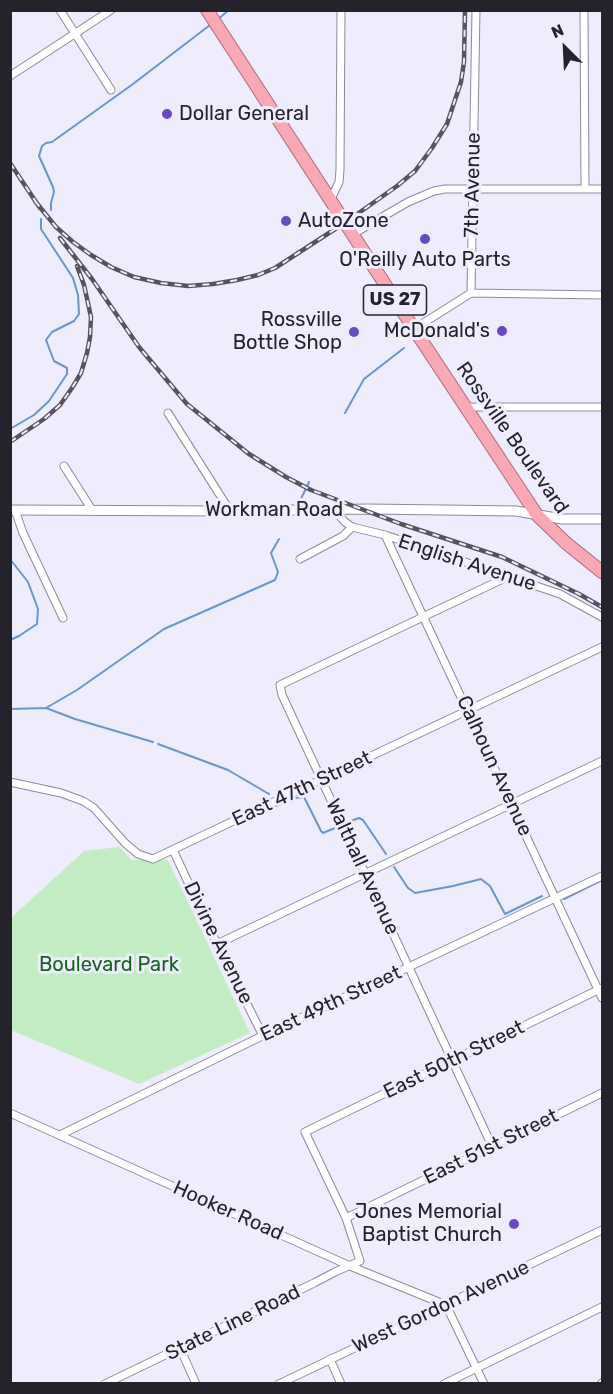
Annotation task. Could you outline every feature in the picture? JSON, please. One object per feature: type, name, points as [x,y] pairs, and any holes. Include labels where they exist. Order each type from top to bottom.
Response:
[{"type":"highway","name":"Rossville Boulevard","points":[[207,10],[537,515],[566,543],[603,572]]},
{"type":"street","points":[[60,10],[111,90]]},
{"type":"street","points":[[10,76],[111,10]]},
{"type":"street","points":[[331,200],[339,182],[340,170],[341,10]]},
{"type":"street","name":"7th Avenue","points":[[471,293],[476,10]]},
{"type":"street","points":[[584,10],[585,189]]},
{"type":"street","points":[[353,234],[408,202],[445,189],[603,189]]},
{"type":"street","points":[[414,329],[471,293],[603,296]]},
{"type":"street","points":[[466,408],[603,407]]},
{"type":"street","points":[[168,413],[230,511]]},
{"type":"street","points":[[64,466],[92,510]]},
{"type":"street","points":[[13,510],[63,618]]},
{"type":"street","name":"Workman Road","points":[[13,510],[516,511],[537,515]]},
{"type":"street","name":"English Avenue","points":[[334,510],[352,527],[385,535],[560,594],[603,617]]},
{"type":"street","points":[[537,515],[562,519],[603,519]]},
{"type":"street","points":[[300,559],[343,536],[352,527]]},
{"type":"street","name":"Calhoun Avenue","points":[[385,535],[601,989],[603,998]]},
{"type":"street","points":[[424,617],[509,576]]},
{"type":"street","name":"Walthall Avenue","points":[[424,617],[280,685],[282,695],[321,780],[492,1146]]},
{"type":"street","name":"East 47th Street","points":[[10,782],[61,793],[82,801],[94,808],[138,854],[153,859],[603,647]]},
{"type":"street","points":[[217,944],[603,761]]},
{"type":"street","name":"Divine Avenue","points":[[173,850],[263,1036]]},
{"type":"street","name":"East 49th Street","points":[[60,1135],[263,1036],[603,876]]},
{"type":"street","name":"East 50th Street","points":[[346,1218],[304,1132],[601,989]]},
{"type":"street","name":"East 51st Street","points":[[346,1218],[603,1093]]},
{"type":"street","name":"Hooker Road","points":[[10,1113],[350,1266],[446,1305]]},
{"type":"street","name":"State Line Road","points":[[105,1383],[360,1261],[346,1218]]},
{"type":"street","name":"West Gordon Avenue","points":[[279,1383],[603,1230]]},
{"type":"street","points":[[446,1305],[484,1383]]},
{"type":"street","points":[[444,1383],[603,1307]]},
{"type":"street","points":[[180,1348],[196,1383]]},
{"type":"street","points":[[330,1359],[341,1383]]},
{"type":"green space","name":"Boulevard Park","points":[[119,847],[132,860],[168,860],[250,1033],[139,1084],[11,1030],[11,918],[84,851]]},
{"type":"waterway","points":[[217,20],[229,10]]},
{"type":"waterway","points":[[51,210],[54,192],[39,156],[42,146],[52,142],[133,84],[210,25]]},
{"type":"waterway","points":[[10,429],[34,415],[49,401],[67,374],[67,368],[54,361],[46,340],[52,332],[74,321],[79,314],[78,295],[73,278],[41,229],[41,219]]},
{"type":"waterway","points":[[345,413],[364,379],[404,348]]},
{"type":"waterway","points":[[299,503],[309,482]]},
{"type":"waterway","points":[[46,708],[77,690],[164,629],[275,580],[278,572],[271,553],[279,539]]},
{"type":"waterway","points":[[10,559],[28,582],[38,609],[37,624],[10,640]]},
{"type":"waterway","points":[[10,709],[46,708],[153,742]]},
{"type":"waterway","points":[[158,744],[228,770],[269,794]]},
{"type":"waterway","points":[[276,806],[295,798],[304,797],[321,831],[323,833],[335,828]]},
{"type":"waterway","points":[[348,822],[359,818],[363,820],[386,854]]},
{"type":"waterway","points":[[394,867],[408,888],[415,893],[481,879],[490,886],[505,914],[542,896]]},
{"type":"waterway","points":[[564,899],[602,880]]},
{"type":"railway","points":[[35,201],[56,227],[73,242],[111,267],[134,277],[188,286],[237,280],[275,268],[397,186],[415,171],[432,148],[447,124],[461,82],[464,62],[465,10]]},
{"type":"railway","points":[[10,163],[40,208]]},
{"type":"railway","points":[[60,238],[92,279],[139,347],[187,404],[249,454],[311,490],[401,524],[502,557],[602,607]]},
{"type":"railway","points":[[10,442],[60,405],[81,373],[90,337],[91,317],[77,266]]},
{"type":"place","name":"Dollar General","points":[[167,114]]},
{"type":"place","name":"AutoZone","points":[[286,221]]},
{"type":"place","name":"O'Reilly Auto Parts","points":[[425,239]]},
{"type":"place","name":"McDonald's","points":[[502,331]]},
{"type":"place","name":"Rossville Bottle Shop","points":[[354,332]]},
{"type":"place","name":"Jones Memorial Baptist Church","points":[[514,1224]]}]
